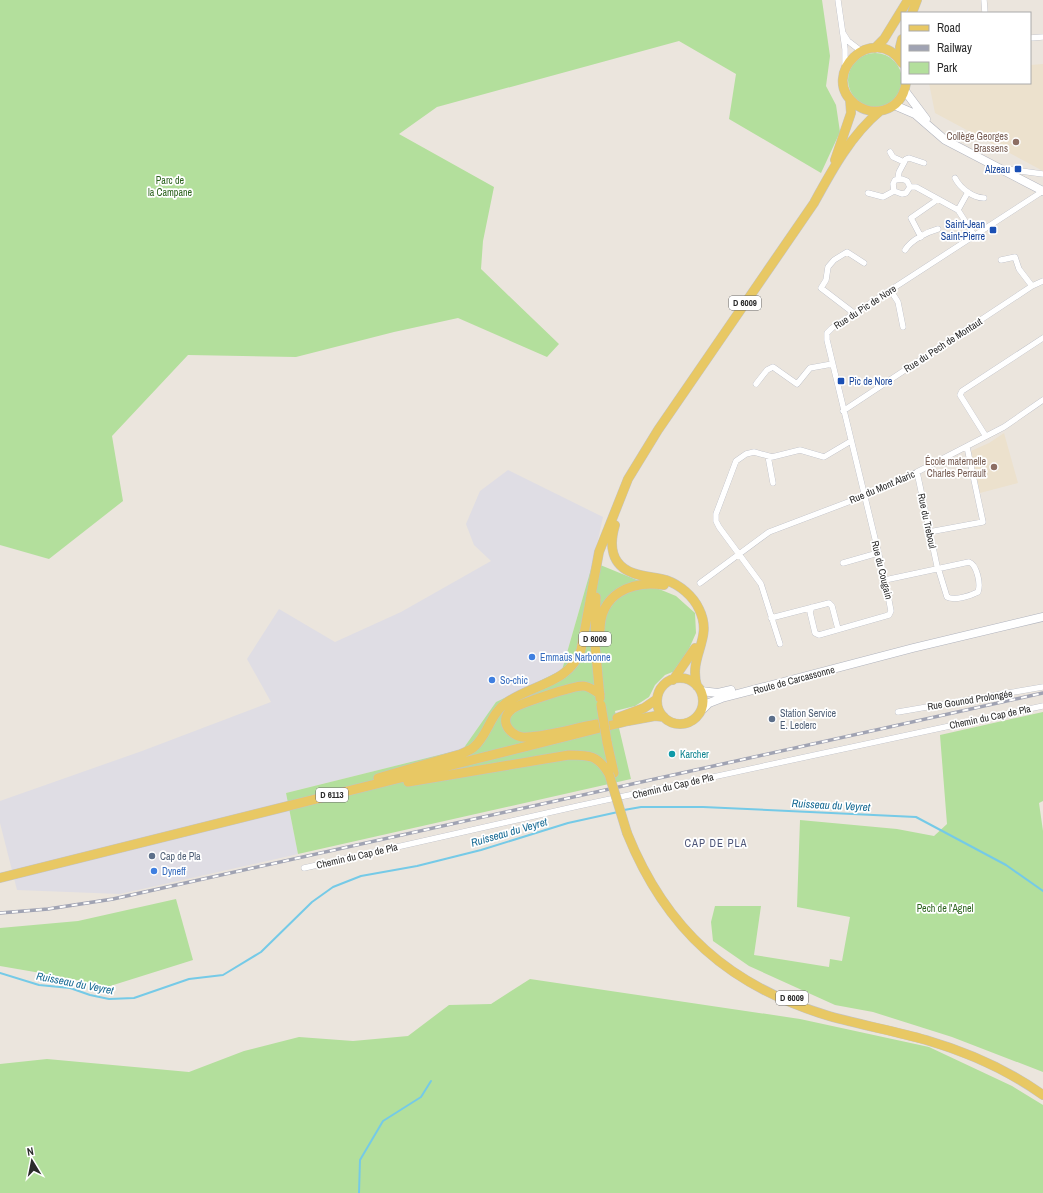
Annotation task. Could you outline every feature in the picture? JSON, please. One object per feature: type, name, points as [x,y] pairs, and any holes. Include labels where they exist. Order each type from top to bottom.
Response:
[{"type":"main road","points":[[875,48],[884,39],[908,0]]},
{"type":"main road","points":[[912,12],[917,0]]},
{"type":"main road","points":[[901,46],[901,58]]},
{"type":"main road","points":[[901,61],[890,52],[875,48],[861,51],[851,58],[844,71],[844,86],[850,99],[856,105],[866,110],[880,111],[894,105],[906,87],[934,130]]},
{"type":"main road","name":"D 6009","points":[[830,174],[848,126],[851,113],[850,99]]},
{"type":"main road","points":[[894,105],[915,114],[945,140],[1043,191]]},
{"type":"main road","name":"D 6009","points":[[880,111],[858,132],[830,174],[814,203],[658,430],[628,479],[607,532],[598,571],[595,606],[595,644],[601,705],[611,773],[628,832],[638,860],[657,894],[694,939],[714,958],[745,981],[795,1005],[951,1048],[999,1068],[1043,1095]]},
{"type":"main road","points":[[658,430],[626,494],[612,535],[611,549],[615,559],[622,567],[633,573],[665,580],[679,587],[695,602],[702,617],[703,626],[703,641],[694,668],[703,698],[701,711],[694,719],[682,724],[670,721],[664,718],[658,707],[657,699],[662,688],[673,680],[692,656],[703,626]]},
{"type":"main road","points":[[378,778],[460,754],[473,748],[484,737],[493,717],[505,703],[554,680],[571,669],[581,650],[599,552],[607,532]]},
{"type":"main road","points":[[597,724],[526,738],[512,734],[508,729],[506,721],[510,711],[516,706],[562,692],[583,686],[600,694],[600,625],[602,612],[607,604],[617,594],[633,586],[658,584],[679,587]]},
{"type":"main road","name":"Route de Carcassonne","points":[[699,688],[724,692],[1043,617]]},
{"type":"main road","name":"Route de Carcassonne","points":[[701,711],[709,704],[722,698],[889,654]]},
{"type":"main road","points":[[673,680],[686,679],[699,688]]},
{"type":"main road","name":"D 6113","points":[[0,873],[82,854],[378,778],[597,724],[633,713],[644,708],[657,699]]},
{"type":"main road","name":"D 6113","points":[[0,878],[628,721],[655,716],[664,718]]},
{"type":"main road","points":[[336,794],[569,755],[590,755],[599,760],[611,773]]},
{"type":"main road","name":"D 6009","points":[[628,832],[650,874],[672,906],[698,936],[747,976],[778,992],[830,1011],[929,1036],[962,1047],[1001,1064],[1043,1088]]},
{"type":"street","points":[[838,0],[845,49],[844,71]]},
{"type":"street","points":[[984,0],[985,12]]},
{"type":"street","points":[[841,27],[848,41],[861,51]]},
{"type":"street","points":[[1031,38],[1043,37]]},
{"type":"street","points":[[890,152],[893,157],[904,162]]},
{"type":"street","points":[[894,191],[893,184],[898,178],[904,162],[909,158],[924,162]]},
{"type":"street","points":[[1001,168],[1043,174]]},
{"type":"street","points":[[898,178],[907,181],[910,187]]},
{"type":"street","points":[[955,178],[958,184],[968,192],[978,198],[984,198]]},
{"type":"street","points":[[868,194],[883,197],[894,191],[902,194],[906,193],[910,187]]},
{"type":"street","points":[[910,187],[916,187],[958,210],[974,236]]},
{"type":"street","name":"Rue du Pic de Nore","points":[[864,496],[832,364],[827,333],[832,328],[1043,191]]},
{"type":"street","points":[[958,210],[968,192]]},
{"type":"street","points":[[921,237],[911,218],[937,199]]},
{"type":"street","points":[[905,250],[908,245],[938,229]]},
{"type":"street","points":[[855,314],[821,288],[826,280],[828,267],[834,260],[847,252],[864,263]]},
{"type":"street","points":[[1001,260],[1015,257],[1019,269],[1032,286]]},
{"type":"street","name":"Rue du Pech de Montaut","points":[[843,410],[1032,286],[1043,281]]},
{"type":"street","points":[[891,291],[898,302],[903,327]]},
{"type":"street","points":[[985,435],[960,395],[962,391],[1043,338]]},
{"type":"street","points":[[756,384],[767,370],[773,367],[797,384],[810,368],[832,364]]},
{"type":"street","name":"Rue du Mont Alaric","points":[[700,584],[769,532],[864,496],[917,472],[967,447],[985,435],[1004,427],[1043,400]]},
{"type":"street","points":[[780,644],[761,584],[719,527],[716,521],[716,514],[736,461],[746,454],[754,452],[772,457],[800,450],[824,457],[851,441]]},
{"type":"street","points":[[929,532],[983,522],[967,447]]},
{"type":"street","points":[[768,456],[773,483]]},
{"type":"street","name":"Rue du Treboul","points":[[917,472],[929,532],[938,569],[947,597],[952,599],[978,592],[980,588],[973,564],[969,562],[938,569]]},
{"type":"street","name":"Rue du Cougain","points":[[812,607],[810,612],[815,633],[819,635],[889,615],[891,611],[886,580],[864,496]]},
{"type":"street","points":[[843,563],[878,553]]},
{"type":"street","points":[[886,580],[938,569]]},
{"type":"street","points":[[771,618],[828,603],[832,606],[838,629]]},
{"type":"street","name":"Rue Gounod Prolongée","points":[[898,712],[1043,687]]},
{"type":"street","name":"Chemin du Cap de Pla","points":[[304,868],[578,806],[1043,706]]},
{"type":"shaded area","name":"Collège Georges Brassens","points":[[1043,64],[1043,171],[935,113],[929,84],[1031,84],[1031,65]]},
{"type":"shaded area","name":"École maternelle Charles Perrault","points":[[1004,433],[1018,483],[980,493],[971,451],[989,443]]},
{"type":"shaded area","points":[[508,470],[603,517],[593,562],[562,670],[496,702],[463,749],[286,793],[298,854],[120,894],[17,890],[0,823],[0,801],[142,751],[271,702],[247,659],[279,609],[335,642],[401,612],[491,561],[474,545],[466,524],[480,491]]},
{"type":"green space","name":"Parc de la Campane","points":[[0,0],[822,0],[830,56],[826,86],[836,105],[840,132],[821,173],[729,119],[736,74],[679,41],[437,107],[399,134],[494,187],[483,241],[481,269],[559,344],[547,357],[458,318],[394,332],[296,357],[188,355],[112,436],[123,501],[49,559],[0,545]]},
{"type":"green space","points":[[870,53],[880,53],[890,57],[898,65],[902,85],[898,95],[890,103],[880,107],[870,107],[860,103],[852,95],[848,85],[848,75],[852,65],[860,57]]},
{"type":"green space","points":[[593,562],[676,596],[695,613],[696,633],[680,669],[665,675],[655,685],[649,697],[635,706],[615,711],[631,779],[298,854],[286,793],[463,749],[496,702],[562,670]]},
{"type":"green space","name":"Pech de l'Agnel","points":[[1043,712],[1043,801],[1039,803],[1043,831],[1043,1072],[952,1037],[873,1012],[835,1005],[749,966],[713,941],[711,922],[715,906],[761,906],[754,955],[829,967],[830,959],[842,961],[850,917],[797,907],[800,820],[897,829],[934,836],[947,824],[940,735]]},
{"type":"green space","points":[[176,899],[193,960],[107,987],[58,976],[0,966],[0,928],[78,921]]},
{"type":"green space","points":[[530,979],[800,1019],[929,1047],[1012,1086],[1043,1105],[1043,1193],[0,1193],[0,1064],[47,1059],[189,1072],[244,1051],[299,1037],[353,1041],[408,1036],[449,1005],[491,1004]]},
{"type":"waterway","name":"Ruisseau du Veyret","points":[[624,810],[641,807],[703,807],[916,817],[1006,865],[1043,891]]},
{"type":"waterway","name":"Ruisseau du Veyret","points":[[0,973],[39,985],[70,988],[90,995],[109,999],[134,998],[189,979],[223,975],[261,952],[312,902],[333,887],[361,876],[417,866],[481,850],[568,823],[618,812]]},
{"type":"waterway","points":[[359,1193],[360,1160],[383,1121],[421,1097],[431,1081]]},
{"type":"railway","points":[[0,913],[48,909],[113,899],[1043,693]]},
{"type":"place","name":"Collège Georges Brassens","points":[[1016,142]]},
{"type":"place","name":"Alzeau","points":[[1018,169]]},
{"type":"place","name":"Saint-Jean Saint-Pierre","points":[[993,230]]},
{"type":"place","name":"Pic de Nore","points":[[841,381]]},
{"type":"place","name":"École maternelle Charles Perrault","points":[[994,467]]},
{"type":"place","name":"Emmaüs Narbonne","points":[[532,657]]},
{"type":"place","name":"So-chic","points":[[492,680]]},
{"type":"place","name":"Station Service E. Leclerc","points":[[772,719]]},
{"type":"place","name":"Karcher","points":[[672,754]]},
{"type":"place","name":"Cap de Pla","points":[[152,856]]},
{"type":"place","name":"Dyneff","points":[[154,871]]},
{"type":"district","name":"CAP DE PLA","points":[[716,843]]}]
